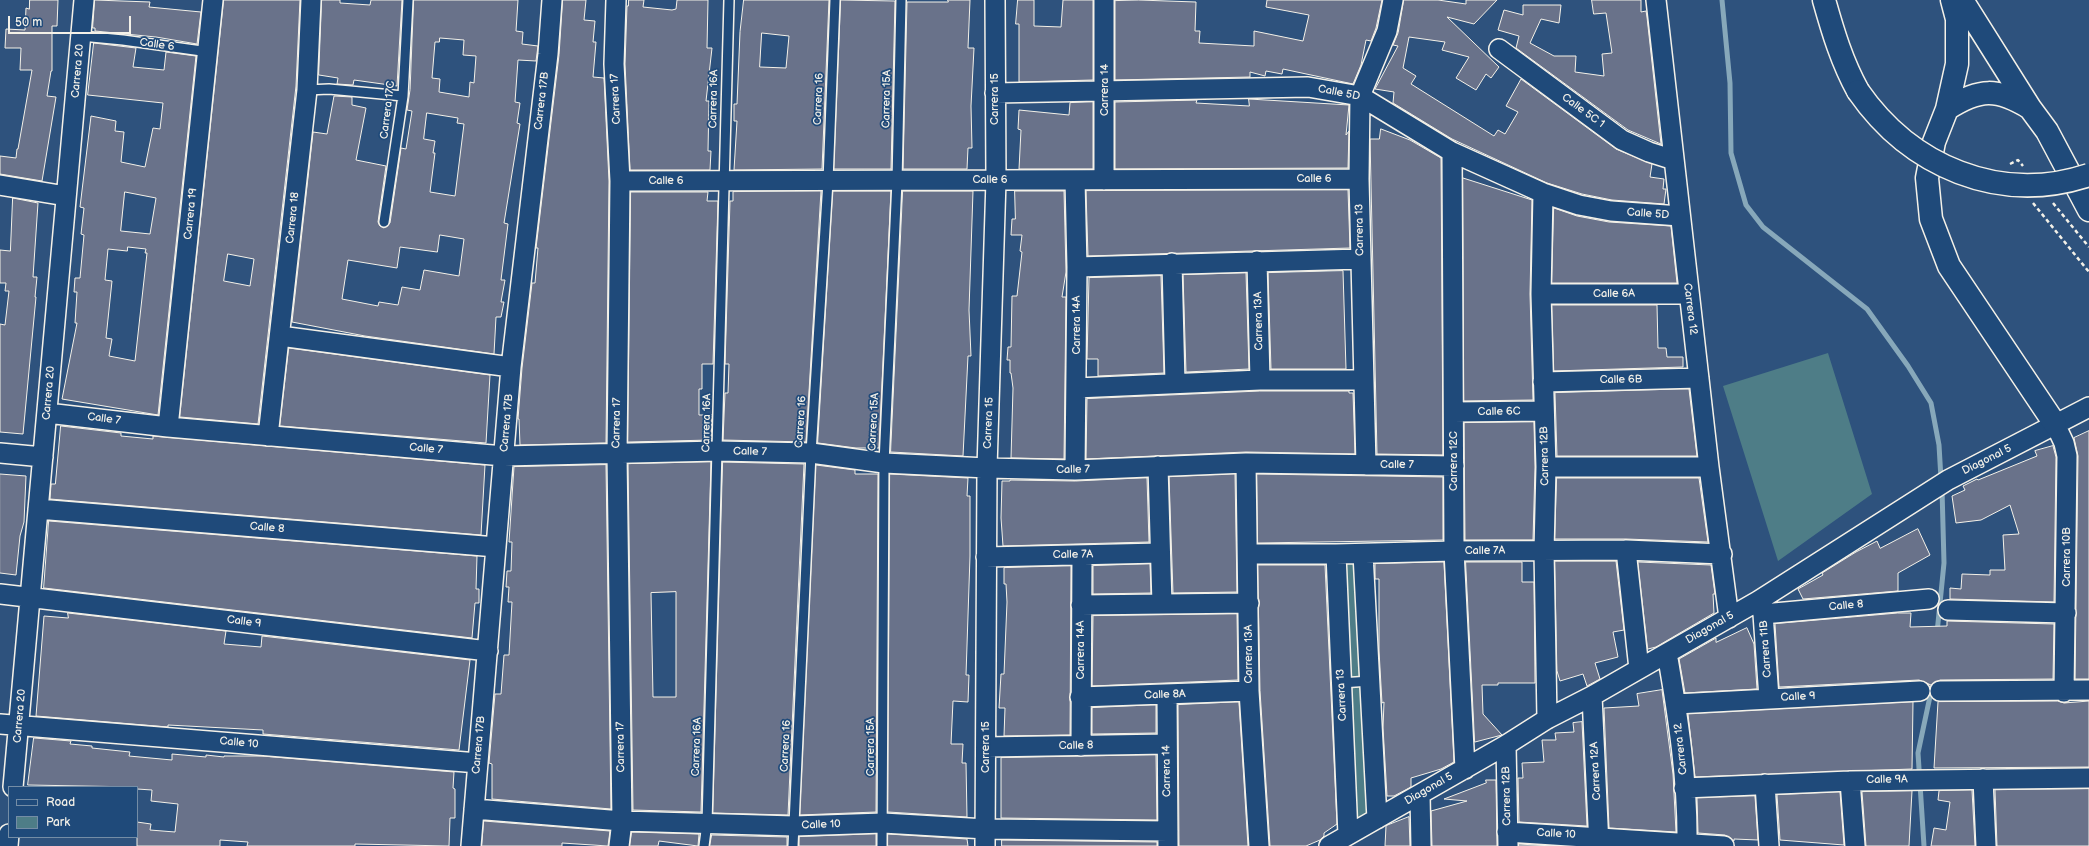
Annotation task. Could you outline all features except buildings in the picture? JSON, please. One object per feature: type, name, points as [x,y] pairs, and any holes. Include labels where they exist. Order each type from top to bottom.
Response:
[{"type":"main road","points":[[1824,0],[1835,41],[1849,75],[1858,91],[1883,124],[1915,151],[1952,170],[1992,182],[2013,184],[2056,183],[2089,175]]},
{"type":"main road","points":[[1952,0],[1957,19],[1957,64],[1947,109],[1934,142],[1927,178],[1931,220],[1949,266],[2055,424]]},
{"type":"main road","points":[[1962,0],[2030,108],[2047,131],[2089,210]]},
{"type":"main road","points":[[1947,109],[1966,97],[1988,93],[2011,97],[2030,108]]},
{"type":"street","name":"Carrera 20","points":[[13,786],[84,0]]},
{"type":"street","name":"Carrera 19","points":[[168,427],[209,52],[213,0]]},
{"type":"street","name":"Carrera 18","points":[[268,436],[307,90],[311,0]]},
{"type":"street","name":"Carrera 17B","points":[[471,846],[512,367],[548,54],[552,0]]},
{"type":"street","name":"Carrera 17","points":[[616,0],[614,64],[620,181],[617,455],[622,821],[619,846]]},
{"type":"street","name":"Carrera 15","points":[[986,838],[987,468],[996,180],[994,0]]},
{"type":"street","name":"Carrera 14","points":[[1104,0],[1104,180]]},
{"type":"street","name":"Carrera 13","points":[[1366,465],[1359,179],[1360,96],[1387,31],[1393,0]]},
{"type":"street","name":"Carrera 12","points":[[1656,0],[1688,294],[1700,378],[1709,467],[1722,554],[1729,618]]},
{"type":"street","name":"Calle 5C 1","points":[[1499,50],[1622,140],[1674,160]]},
{"type":"street","name":"Calle 5D","points":[[995,93],[1308,87],[1360,96],[1452,152],[1542,193],[1579,205],[1611,211],[1680,216]]},
{"type":"street","name":"Carrera 12C","points":[[1452,152],[1454,551],[1465,769]]},
{"type":"street","name":"Calle 6","points":[[620,181],[1359,179]]},
{"type":"street","name":"Carrera 14A","points":[[1074,470],[1077,267],[1075,180]]},
{"type":"street","points":[[0,185],[66,196]]},
{"type":"street","name":"Carrera 12B","points":[[1542,193],[1541,294],[1546,467],[1544,551],[1547,719]]},
{"type":"street","points":[[1077,267],[1172,263],[1361,259]]},
{"type":"street","name":"Carrera 13A","points":[[1257,261],[1260,380]]},
{"type":"street","points":[[1172,263],[1175,383]]},
{"type":"street","name":"Calle 6A","points":[[1541,294],[1688,294]]},
{"type":"street","points":[[280,336],[512,367]]},
{"type":"street","name":"Calle 6B","points":[[1543,382],[1700,378]]},
{"type":"street","points":[[1076,388],[1260,380],[1363,380]]},
{"type":"street","name":"Diagonal 5","points":[[1330,846],[1465,769],[1547,719],[1592,696],[1729,618],[1761,607],[1940,484],[2089,407]]},
{"type":"street","name":"Calle 6C","points":[[1454,412],[1544,411]]},
{"type":"street","name":"Calle 7","points":[[47,413],[168,427],[504,456],[617,455],[718,451],[811,453],[884,463],[987,468],[1074,470],[1246,463],[1454,466]]},
{"type":"street","name":"Carrera 10B","points":[[2055,424],[2064,443],[2067,456],[2064,692]]},
{"type":"street","points":[[0,453],[43,457]]},
{"type":"street","name":"Carrera 13A","points":[[1246,463],[1249,691],[1259,846]]},
{"type":"street","points":[[1158,466],[1162,604]]},
{"type":"street","points":[[1546,467],[1709,467]]},
{"type":"street","name":"Calle 8","points":[[38,509],[496,547]]},
{"type":"street","points":[[1626,550],[1639,669]]},
{"type":"street","name":"Calle 7A","points":[[1248,554],[1363,554],[1454,551],[1626,550],[1722,554]]},
{"type":"street","name":"Calle 7A","points":[[986,557],[1160,553]]},
{"type":"street","name":"Carrera 13","points":[[1336,554],[1348,835]]},
{"type":"street","points":[[1363,554],[1377,819]]},
{"type":"street","name":"Carrera 14A","points":[[1081,746],[1080,697],[1082,555]]},
{"type":"street","name":"Calle 9","points":[[0,594],[488,651]]},
{"type":"street","name":"Calle 8","points":[[1761,607],[1929,598]]},
{"type":"street","points":[[1081,606],[1249,603]]},
{"type":"street","name":"Carrera 11B","points":[[1761,607],[1769,698]]},
{"type":"street","points":[[1948,610],[2066,613]]},
{"type":"street","name":"Carrera 12","points":[[1667,653],[1676,704],[1684,788],[1687,845]]},
{"type":"street","points":[[1940,691],[2064,692],[2089,690]]},
{"type":"street","name":"Calle 8A","points":[[1080,697],[1249,691]]},
{"type":"street","name":"Calle 9","points":[[1676,704],[1920,691]]},
{"type":"street","name":"Carrera 14","points":[[1166,695],[1168,839]]},
{"type":"street","name":"Carrera 12A","points":[[1592,696],[1599,841]]},
{"type":"street","name":"Calle 10","points":[[0,724],[478,763]]},
{"type":"street","name":"Calle 8","points":[[986,747],[1167,744]]},
{"type":"street","name":"Carrera 12B","points":[[1506,745],[1508,839]]},
{"type":"street","name":"Calle 9A","points":[[1684,788],[1850,781],[2089,778]]},
{"type":"street","points":[[1983,779],[1986,846]]},
{"type":"street","points":[[1850,781],[1855,846]]},
{"type":"street","points":[[1764,784],[1769,846]]},
{"type":"street","points":[[1420,795],[1421,846]]},
{"type":"street","name":"Calle 10","points":[[474,809],[622,821],[794,826],[883,823],[986,838],[1168,839]]},
{"type":"street","name":"Calle 10","points":[[1508,839],[1724,846]]},
{"type":"lane","name":"Carrera 17C","points":[[384,222],[403,96],[408,0]]},
{"type":"lane","name":"Carrera 16A","points":[[704,846],[707,823],[718,451],[729,0]]},
{"type":"lane","name":"Carrera 16","points":[[793,846],[811,453],[828,181],[835,0]]},
{"type":"lane","name":"Carrera 15A","points":[[882,846],[884,463],[897,180],[901,0]]},
{"type":"lane","name":"Calle 6","points":[[81,36],[123,40],[209,52]]},
{"type":"lane","points":[[307,90],[329,89],[403,96]]},
{"type":"lane","points":[[1341,683],[1370,681]]},
{"type":"path","points":[[2004,167],[2018,160],[2028,172]]},
{"type":"path","points":[[2029,198],[2089,272]]},
{"type":"path","points":[[2051,201],[2089,247]]},
{"type":"green space","points":[[1828,353],[1872,494],[1778,561],[1723,386]]},
{"type":"green space","points":[[1339,559],[1359,559],[1370,812],[1355,818]]},
{"type":"waterway","points":[[1722,0],[1730,83],[1731,153],[1746,205],[1763,227],[1867,309],[1908,366],[1931,403],[1939,445],[1941,479]]},
{"type":"waterway","points":[[1937,633],[1944,563],[1942,489]]},
{"type":"waterway","points":[[1924,846],[1918,753],[1932,687]]}]
